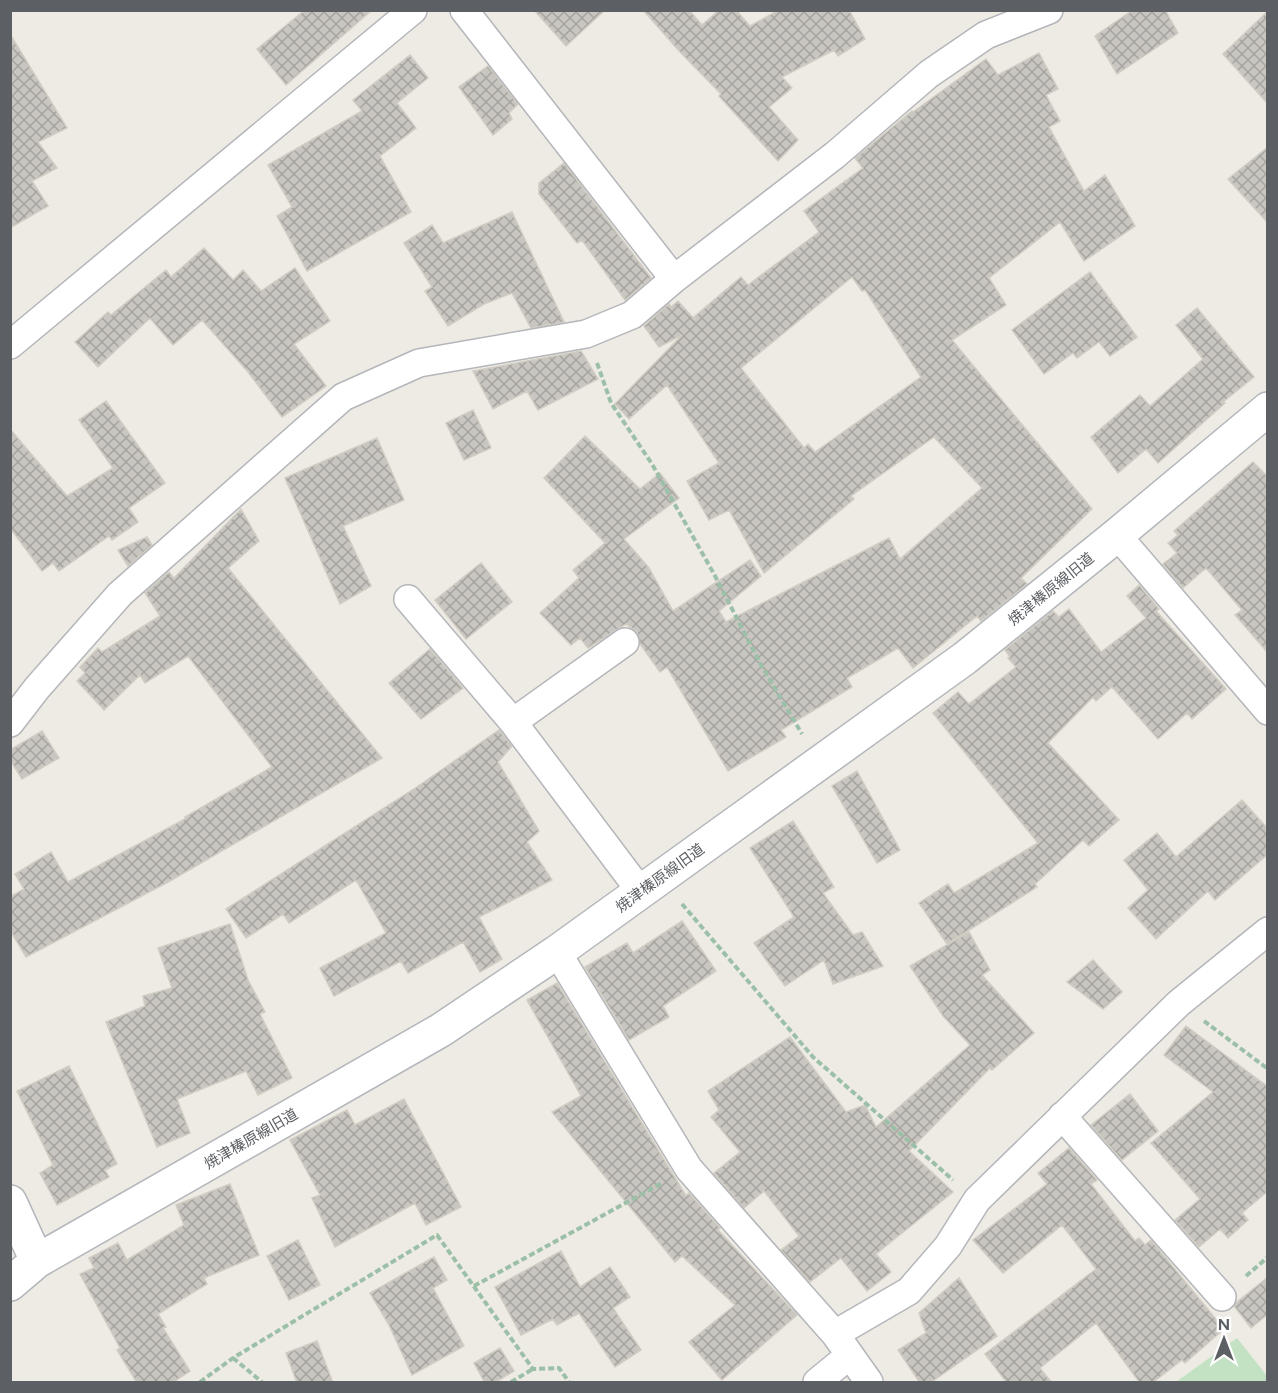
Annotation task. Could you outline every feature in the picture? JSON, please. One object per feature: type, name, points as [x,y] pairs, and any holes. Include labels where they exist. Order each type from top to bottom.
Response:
[{"type":"street","points":[[10,345],[412,10]]},
{"type":"street","points":[[464,10],[674,279]]},
{"type":"street","points":[[10,723],[37,688],[120,594],[343,397],[419,363],[586,334],[632,315],[674,279],[835,155],[928,74],[986,35],[1049,10]]},
{"type":"street","name":"焼津榛原線旧道","points":[[10,1284],[37,1261],[441,1030],[558,951],[965,658],[1268,409]]},
{"type":"street","points":[[1117,535],[1268,711]]},
{"type":"street","points":[[408,599],[650,885]]},
{"type":"street","points":[[513,722],[625,642]]},
{"type":"street","points":[[817,1383],[843,1345],[909,1291],[948,1246],[976,1200],[1179,1003],[1268,931]]},
{"type":"street","points":[[558,951],[689,1168],[843,1345],[868,1383]]},
{"type":"street","points":[[1062,1116],[1222,1297]]},
{"type":"street","points":[[10,1202],[37,1261]]},
{"type":"path","points":[[586,334],[611,404],[652,464],[714,574],[760,663],[819,763]]},
{"type":"path","points":[[650,885],[813,1058],[976,1200]]},
{"type":"path","points":[[1179,1003],[1268,1069]]},
{"type":"path","points":[[473,1286],[689,1168]]},
{"type":"path","points":[[200,1383],[232,1358],[437,1235],[533,1370]]},
{"type":"path","points":[[232,1358],[262,1383]]},
{"type":"path","points":[[511,1383],[533,1370],[559,1368],[569,1383]]},
{"type":"green space","points":[[1237,1338],[1267,1376],[1267,1382],[1176,1382]]},
{"type":"building","points":[[305,10],[372,10],[286,85],[257,49]]},
{"type":"building","points":[[534,10],[605,10],[566,46]]},
{"type":"building","points":[[643,10],[689,10],[702,25],[719,10],[736,10],[750,26],[779,10],[849,10],[865,39],[838,56],[834,50],[782,77],[792,88],[769,107],[798,140],[778,161],[719,96],[721,94]]},
{"type":"building","points":[[1133,10],[1165,10],[1178,33],[1117,74],[1095,36]]},
{"type":"building","points":[[1268,11],[1268,104],[1223,54]]},
{"type":"building","points":[[10,34],[67,128],[38,142],[57,168],[32,181],[48,206],[10,228]]},
{"type":"building","points":[[1039,53],[1058,89],[1046,95],[1060,121],[1049,127],[1084,191],[1105,175],[1135,226],[1084,261],[1060,222],[989,278],[1006,305],[952,340],[1092,509],[1021,578],[1027,584],[981,621],[977,616],[913,668],[898,648],[847,678],[852,687],[781,730],[786,737],[728,771],[667,667],[660,672],[640,644],[637,632],[626,624],[588,648],[580,638],[571,645],[540,613],[579,578],[573,570],[605,543],[544,478],[585,436],[640,489],[660,473],[679,498],[624,539],[649,568],[673,611],[750,560],[761,576],[719,611],[726,622],[889,538],[900,559],[982,488],[934,437],[851,496],[854,499],[764,573],[729,510],[709,520],[687,481],[719,463],[667,385],[629,419],[615,404],[682,335],[659,347],[644,326],[669,304],[671,307],[678,301],[696,321],[694,317],[741,277],[748,285],[819,232],[804,211],[863,168],[855,158],[912,111],[986,59],[998,75]],"holes":[[[852,277],[862,291],[865,290],[921,377],[815,452],[808,444],[804,448],[741,368]]]},
{"type":"building","points":[[410,55],[428,78],[397,103],[416,128],[380,156],[411,212],[307,271],[277,216],[292,207],[268,165],[362,111],[353,100]]},
{"type":"building","points":[[488,66],[518,104],[509,113],[512,119],[493,135],[459,87]]},
{"type":"building","points":[[1268,147],[1268,223],[1228,179]]},
{"type":"building","points":[[564,163],[651,278],[625,300],[582,240],[577,243],[539,194],[539,183]]},
{"type":"building","points":[[512,212],[564,322],[531,328],[512,293],[484,304],[448,326],[425,291],[432,287],[404,243],[432,225],[443,243]]},
{"type":"building","points":[[204,248],[233,280],[243,270],[261,291],[295,268],[330,321],[294,344],[326,386],[282,417],[248,372],[202,320],[173,345],[150,318],[98,367],[75,342],[108,312],[111,315],[166,270],[171,277]]},
{"type":"building","points":[[1090,272],[1137,337],[1110,356],[1099,342],[1077,358],[1073,353],[1044,374],[1012,330]]},
{"type":"building","points":[[1197,308],[1254,377],[1223,402],[1225,403],[1158,463],[1146,449],[1118,473],[1091,437],[1140,395],[1150,406],[1203,359],[1176,325]]},
{"type":"building","points":[[581,351],[598,379],[538,410],[527,391],[493,409],[473,371]]},
{"type":"building","points":[[106,401],[165,483],[129,508],[138,522],[112,540],[109,536],[59,571],[53,563],[42,571],[10,528],[10,429],[67,496],[113,468],[79,420]]},
{"type":"building","points":[[473,410],[491,448],[464,460],[446,423]]},
{"type":"building","points":[[377,438],[404,500],[343,526],[371,586],[340,604],[285,478]]},
{"type":"building","points":[[1253,462],[1268,477],[1268,653],[1235,615],[1242,610],[1206,568],[1183,588],[1163,564],[1177,553],[1168,543],[1178,535],[1174,531]]},
{"type":"building","points":[[241,509],[259,541],[228,568],[382,758],[170,881],[26,957],[10,930],[10,897],[24,889],[15,874],[51,852],[68,882],[185,819],[272,767],[188,656],[145,683],[140,675],[104,710],[77,681],[85,673],[80,667],[98,648],[102,652],[160,616],[145,593],[169,572],[174,578]]},
{"type":"building","points":[[147,537],[152,545],[128,566],[118,550]]},
{"type":"building","points":[[481,563],[512,602],[466,639],[435,600]]},
{"type":"building","points":[[1139,585],[1159,609],[1156,611],[1226,689],[1192,719],[1187,713],[1158,739],[1112,687],[1096,701],[1093,697],[1048,743],[1119,820],[1089,846],[1083,840],[1035,884],[1037,887],[947,944],[919,903],[948,884],[954,893],[1038,843],[933,713],[958,692],[969,704],[1016,667],[1008,658],[1010,657],[1005,650],[1053,611],[1059,617],[1069,609],[1101,652],[1146,618],[1127,596]]},
{"type":"building","points":[[430,649],[463,688],[421,719],[389,683]]},
{"type":"building","points":[[499,730],[512,746],[498,762],[539,831],[527,842],[552,880],[479,917],[502,959],[480,972],[463,942],[408,973],[401,961],[334,996],[320,968],[386,933],[356,880],[289,923],[283,914],[246,938],[226,909],[414,789]]},
{"type":"building","points":[[42,731],[59,758],[22,779],[10,760],[10,750]]},
{"type":"building","points":[[857,771],[900,850],[877,863],[832,786]]},
{"type":"building","points":[[1242,800],[1268,829],[1268,854],[1215,900],[1208,891],[1156,939],[1128,908],[1148,890],[1124,860],[1157,833],[1176,857]]},
{"type":"building","points":[[793,821],[834,887],[823,893],[853,935],[862,932],[883,966],[833,984],[824,960],[785,986],[754,943],[794,917],[750,848]]},
{"type":"building","points":[[682,921],[716,971],[663,1006],[669,1017],[629,1040],[585,967],[627,943],[633,953]]},
{"type":"building","points":[[230,924],[248,980],[265,1012],[260,1014],[292,1078],[258,1095],[246,1071],[177,1099],[190,1133],[157,1147],[106,1022],[145,1006],[143,996],[172,988],[158,948]]},
{"type":"building","points":[[969,932],[990,970],[982,975],[1034,1033],[992,1070],[990,1068],[909,1151],[953,1192],[876,1254],[891,1272],[867,1291],[841,1258],[810,1282],[781,1250],[799,1236],[764,1191],[744,1208],[714,1173],[740,1152],[711,1117],[719,1110],[708,1091],[790,1037],[846,1112],[865,1105],[876,1127],[970,1045],[943,1016],[910,966]]},
{"type":"building","points":[[1093,960],[1122,992],[1103,1009],[1067,982]]},
{"type":"building","points":[[557,983],[686,1196],[689,1193],[720,1228],[718,1230],[797,1315],[722,1380],[689,1342],[735,1305],[682,1256],[675,1262],[552,1112],[581,1096],[527,1000]]},
{"type":"building","points":[[1186,1026],[1268,1087],[1268,1191],[1242,1213],[1248,1220],[1228,1238],[1220,1229],[1199,1247],[1175,1220],[1200,1199],[1151,1143],[1213,1092],[1164,1055]]},
{"type":"building","points":[[69,1066],[117,1164],[105,1170],[109,1177],[57,1205],[40,1173],[53,1165],[17,1091]]},
{"type":"building","points":[[1130,1094],[1158,1131],[1122,1160],[1091,1125]]},
{"type":"building","points":[[404,1099],[461,1207],[426,1225],[415,1203],[335,1247],[312,1198],[320,1195],[290,1140],[347,1110],[355,1125]]},
{"type":"building","points":[[1069,1148],[1097,1180],[1091,1184],[1135,1241],[1139,1238],[1145,1245],[1151,1240],[1224,1329],[1185,1363],[1182,1360],[1152,1383],[1140,1383],[1096,1323],[1040,1368],[1052,1383],[1007,1383],[985,1354],[1096,1269],[1062,1225],[1003,1273],[973,1240],[1047,1184],[1038,1173]]},
{"type":"building","points":[[230,1184],[259,1255],[204,1278],[207,1284],[158,1314],[166,1327],[163,1328],[190,1371],[172,1383],[137,1383],[117,1350],[120,1348],[80,1274],[94,1268],[89,1258],[118,1243],[127,1260],[184,1225],[176,1205]]},
{"type":"building","points":[[298,1240],[320,1285],[289,1300],[267,1256]]},
{"type":"building","points":[[561,1251],[580,1287],[610,1267],[630,1297],[613,1308],[641,1350],[615,1367],[579,1313],[557,1325],[553,1319],[521,1335],[495,1287]]},
{"type":"building","points":[[434,1257],[447,1280],[433,1288],[464,1346],[412,1375],[389,1325],[370,1293]]},
{"type":"building","points":[[1268,1277],[1268,1314],[1251,1328],[1234,1306]]},
{"type":"building","points":[[959,1278],[997,1336],[930,1383],[920,1383],[898,1350],[926,1333],[919,1313]]},
{"type":"building","points":[[317,1341],[333,1383],[297,1383],[286,1353]]},
{"type":"building","points":[[500,1348],[514,1371],[494,1383],[485,1383],[474,1363]]}]
